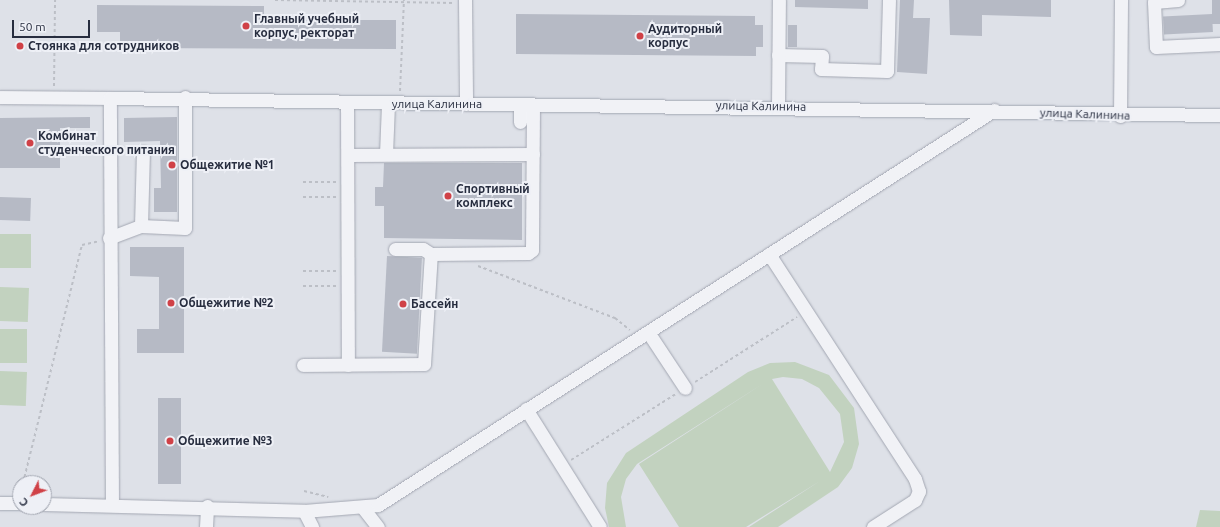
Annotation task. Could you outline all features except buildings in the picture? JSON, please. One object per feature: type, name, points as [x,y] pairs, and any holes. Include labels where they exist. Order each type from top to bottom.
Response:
[{"type":"street","points":[[778,106],[779,0]]},
{"type":"street","points":[[778,55],[822,56],[822,69],[887,71],[889,0]]},
{"type":"street","points":[[1120,116],[1121,0]]},
{"type":"street","points":[[1178,0],[1154,2],[1156,47],[1220,44]]},
{"type":"street","points":[[465,2],[466,104]]},
{"type":"street","name":"улица Калинина","points":[[0,97],[185,97],[394,104],[778,106],[994,110],[1120,116],[1220,115]]},
{"type":"street","points":[[109,238],[141,226],[185,228],[185,97]]},
{"type":"street","points":[[110,98],[109,238],[112,505]]},
{"type":"street","points":[[347,103],[349,155],[348,365]]},
{"type":"street","points":[[386,154],[394,104]]},
{"type":"street","points":[[520,105],[520,122]]},
{"type":"street","points":[[395,249],[423,249],[430,254],[531,252],[534,154],[533,105]]},
{"type":"street","points":[[52,504],[207,506],[304,511],[362,508],[378,505],[994,110]]},
{"type":"street","points":[[141,226],[143,152]]},
{"type":"street","points":[[349,155],[534,154]]},
{"type":"street","points":[[303,365],[424,364],[430,254]]},
{"type":"street","points":[[770,254],[915,479],[919,491],[915,500],[873,527]]},
{"type":"street","points":[[643,334],[685,388]]},
{"type":"street","points":[[526,409],[600,527]]},
{"type":"street","points":[[0,503],[12,504]]},
{"type":"street","points":[[206,527],[207,506]]},
{"type":"street","points":[[362,508],[378,527]]},
{"type":"street","points":[[304,511],[312,527]]},
{"type":"path","points":[[54,97],[55,0]]},
{"type":"path","points":[[275,0],[465,2]]},
{"type":"path","points":[[394,104],[404,1]]},
{"type":"path","points":[[303,182],[348,182]]},
{"type":"path","points":[[303,197],[349,197]]},
{"type":"path","points":[[25,475],[82,244],[109,238]]},
{"type":"path","points":[[475,265],[615,318],[643,334]]},
{"type":"path","points":[[303,271],[349,271]]},
{"type":"path","points":[[303,286],[349,287]]},
{"type":"green space","points":[[0,234],[31,234],[31,268],[0,268]]},
{"type":"green space","points":[[0,287],[29,288],[28,322],[0,321]]},
{"type":"green space","points":[[0,329],[27,329],[27,363],[0,363]]},
{"type":"green space","points":[[795,362],[829,375],[854,408],[859,444],[852,468],[838,487],[778,527],[749,527],[820,481],[746,527],[679,527],[639,464],[767,381],[637,464],[626,479],[621,497],[626,527],[609,527],[605,508],[607,483],[626,453],[748,372],[770,363]],"holes":[[[783,377],[802,379],[819,388],[840,414],[844,442],[830,472],[772,379]]]},
{"type":"green space","points":[[0,371],[27,372],[26,406],[0,405]]},
{"type":"green space","points":[[1200,510],[1220,511],[1220,527],[1196,527]]},
{"type":"place","name":"Главный учебный корпус, ректорат","points":[[246,26]]},
{"type":"place","name":"Аудиторный корпус","points":[[640,36]]},
{"type":"place","name":"Стоянка для сотрудников","points":[[20,46]]},
{"type":"place","name":"Комбинат студенческого питания","points":[[30,143]]},
{"type":"place","name":"Общежитие №1","points":[[172,165]]},
{"type":"place","name":"Спортивный комплекс","points":[[448,196]]},
{"type":"place","name":"Общежитие №2","points":[[171,303]]},
{"type":"place","name":"Бассейн","points":[[403,304]]},
{"type":"place","name":"Общежитие №3","points":[[170,441]]}]
